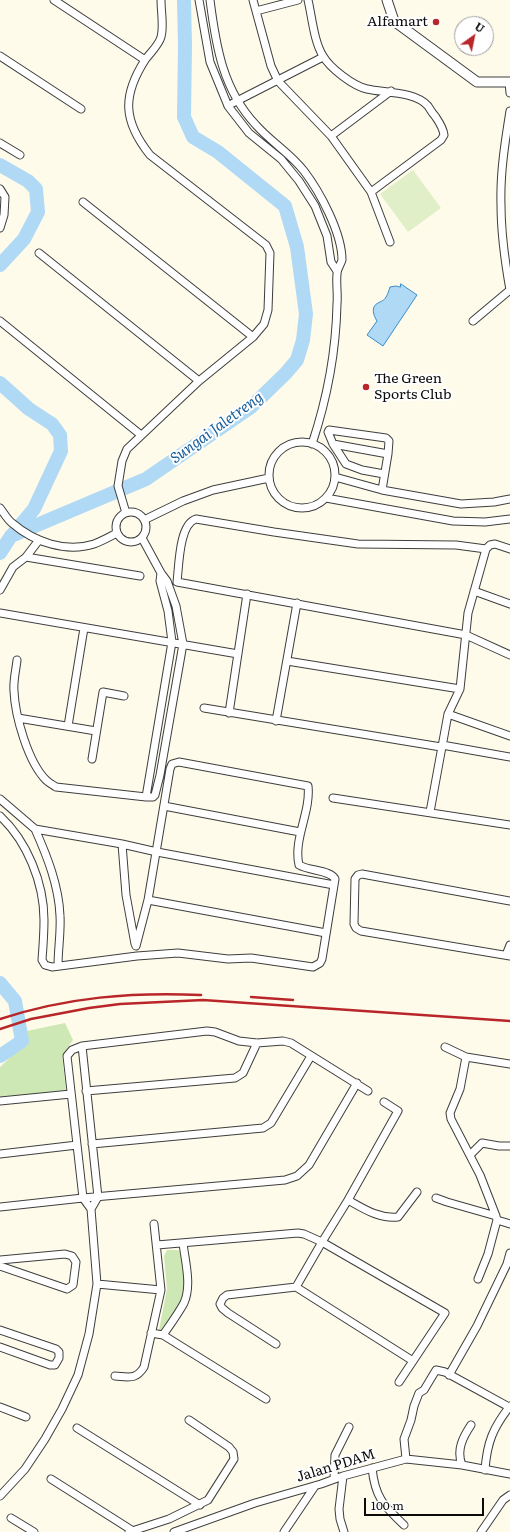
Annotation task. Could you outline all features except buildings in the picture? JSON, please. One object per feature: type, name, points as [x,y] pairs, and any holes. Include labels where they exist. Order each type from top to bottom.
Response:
[{"type":"street","points":[[54,0],[145,60]]},
{"type":"street","points":[[126,513],[118,486],[122,461],[127,449],[199,381],[253,337],[264,324],[268,310],[269,248],[150,155],[139,141],[131,124],[128,107],[131,85],[145,60],[161,38],[161,0]]},
{"type":"street","points":[[199,0],[210,62],[228,106],[249,133],[281,159],[299,181],[315,206],[327,236],[331,262],[337,271]]},
{"type":"street","points":[[210,0],[220,58],[228,85],[237,102],[256,126],[282,148],[303,170],[321,196],[339,242],[342,261],[337,271],[337,304],[332,365],[312,444]]},
{"type":"street","points":[[254,0],[271,66],[278,81],[331,136],[371,192],[390,242]]},
{"type":"street","points":[[256,11],[298,0]]},
{"type":"street","points":[[308,0],[319,48],[323,57],[338,72],[356,85],[366,89],[391,91],[408,95],[427,105],[444,128],[444,135],[441,140],[371,192]]},
{"type":"street","points":[[387,0],[394,21],[477,82],[510,82],[510,93]]},
{"type":"street","points":[[0,56],[81,109]]},
{"type":"street","points":[[228,106],[323,57]]},
{"type":"street","points":[[331,136],[391,91]]},
{"type":"street","points":[[474,321],[510,290],[506,264],[501,205],[502,171],[510,111]]},
{"type":"street","points":[[0,143],[20,155]]},
{"type":"street","points":[[0,188],[5,197],[4,215],[0,228]]},
{"type":"street","points":[[83,202],[253,337]]},
{"type":"street","points":[[39,253],[199,381]]},
{"type":"street","points":[[0,321],[141,435]]},
{"type":"street","points":[[382,490],[389,441],[386,438],[329,430],[328,433],[333,444],[346,464],[362,470],[384,474]]},
{"type":"street","points":[[302,442],[312,444],[322,449],[329,457],[334,467],[335,477],[332,488],[326,498],[318,504],[307,508],[296,508],[286,504],[277,497],[271,488],[269,478],[270,467],[274,457],[281,449],[291,444],[302,442]]},
{"type":"street","points":[[333,444],[388,454]]},
{"type":"street","points":[[335,477],[382,490],[461,504],[494,502],[510,499]]},
{"type":"street","points":[[144,520],[183,501],[213,490],[269,478]]},
{"type":"street","points":[[326,498],[454,521],[485,522],[510,519]]},
{"type":"street","points":[[0,508],[11,522],[28,534],[44,542],[69,547],[82,546],[94,544],[117,533]]},
{"type":"street","points":[[126,513],[136,513],[144,520],[146,529],[142,538],[133,542],[123,541],[117,533],[116,528],[118,519],[126,513]]},
{"type":"street","points":[[486,549],[456,546],[358,544],[196,519],[191,520],[184,531],[177,582],[466,635],[510,655]]},
{"type":"street","points":[[17,660],[14,690],[18,718],[27,748],[34,763],[46,780],[56,787],[153,797],[155,795],[160,775],[183,644],[176,606],[167,581],[142,538]]},
{"type":"street","points":[[0,590],[13,567],[26,557],[38,540]]},
{"type":"street","points":[[430,812],[448,714],[460,689],[468,613],[486,549],[490,545],[495,544],[510,549]]},
{"type":"street","points":[[26,557],[140,576]]},
{"type":"street","points":[[146,797],[172,642],[168,611],[160,581],[161,573]]},
{"type":"street","points":[[474,591],[510,604]]},
{"type":"street","points":[[229,713],[247,594]]},
{"type":"street","points":[[276,721],[297,603]]},
{"type":"street","points":[[0,613],[238,654]]},
{"type":"street","points":[[68,726],[84,628]]},
{"type":"street","points":[[287,661],[460,689]]},
{"type":"street","points":[[92,759],[103,692],[124,696]]},
{"type":"street","points":[[204,708],[276,721],[510,757]]},
{"type":"street","points":[[448,714],[510,736]]},
{"type":"street","points":[[18,718],[96,731]]},
{"type":"street","points":[[0,816],[9,824],[32,862],[41,892],[44,919],[42,960],[45,965],[52,967],[137,956],[178,953],[228,959],[250,958],[313,967],[320,963],[322,959],[335,879],[334,876],[330,874],[304,868],[299,865],[300,832],[309,795],[308,786],[179,762],[172,764],[148,900],[136,946]]},
{"type":"street","points":[[333,798],[510,825]]},
{"type":"street","points":[[0,799],[35,829],[46,852],[56,887],[60,915],[58,966]]},
{"type":"street","points":[[164,806],[300,832]]},
{"type":"street","points":[[35,829],[122,844],[157,852],[334,885]]},
{"type":"street","points":[[122,844],[126,895],[137,956]]},
{"type":"street","points":[[510,901],[362,874],[358,875],[356,879],[354,924],[356,928],[361,931],[508,955],[510,945]]},
{"type":"street","points":[[148,900],[326,933]]},
{"type":"street","points":[[1,1494],[25,1469],[45,1439],[62,1409],[80,1368],[89,1334],[97,1284],[91,1209],[83,1198],[71,1094],[67,1056],[72,1050],[82,1046],[207,1031],[215,1032],[239,1041],[257,1043],[283,1041],[291,1043],[368,1091]]},
{"type":"street","points":[[86,1091],[235,1078],[243,1073],[257,1043]]},
{"type":"street","points":[[82,1046],[98,1197],[91,1209]]},
{"type":"street","points":[[445,1047],[466,1057],[510,1064]]},
{"type":"street","points":[[92,1144],[263,1128],[271,1123],[311,1056]]},
{"type":"street","points":[[466,1057],[460,1089],[450,1114],[453,1124],[480,1175],[496,1218],[488,1254],[478,1279]]},
{"type":"street","points":[[0,1207],[285,1180],[297,1176],[309,1165],[356,1083]]},
{"type":"street","points":[[0,1101],[71,1094]]},
{"type":"street","points":[[296,1287],[348,1200],[398,1111],[384,1102]]},
{"type":"street","points":[[470,1155],[482,1143],[510,1146]]},
{"type":"street","points":[[0,1154],[77,1145]]},
{"type":"street","points":[[348,1200],[373,1214],[390,1218],[398,1217],[417,1192]]},
{"type":"street","points":[[436,1198],[510,1224]]},
{"type":"street","points":[[115,1376],[129,1378],[140,1372],[144,1366],[161,1290],[154,1224]]},
{"type":"street","points":[[157,1246],[298,1233],[322,1242],[445,1313],[399,1382]]},
{"type":"street","points":[[163,1335],[184,1302],[187,1293],[183,1243]]},
{"type":"street","points":[[449,1375],[477,1325],[507,1264],[510,1253]]},
{"type":"street","points":[[0,1260],[65,1254],[72,1256],[76,1262],[73,1285],[67,1289],[0,1266]]},
{"type":"street","points":[[97,1284],[161,1290]]},
{"type":"street","points":[[276,1344],[222,1308],[220,1304],[223,1298],[227,1295],[296,1287],[413,1361]]},
{"type":"street","points":[[0,1330],[56,1349],[59,1352],[59,1358],[55,1365],[50,1365],[0,1347]]},
{"type":"street","points":[[151,1333],[163,1335],[266,1399]]},
{"type":"street","points":[[406,1459],[404,1439],[418,1396],[424,1390],[436,1370],[510,1406],[492,1433],[488,1442],[485,1470]]},
{"type":"street","points":[[0,1407],[26,1417]]},
{"type":"street","points":[[51,1479],[131,1531],[168,1519],[200,1505],[210,1497],[235,1455],[229,1447],[189,1420]]},
{"type":"street","points":[[462,1465],[460,1461],[461,1444],[471,1425]]},
{"type":"street","points":[[334,1479],[335,1455],[349,1427]]},
{"type":"street","points":[[77,1428],[200,1505]]},
{"type":"street","name":"Jalan PDAM","points":[[174,1532],[255,1503],[315,1486],[343,1476],[406,1459],[462,1465],[510,1474]]},
{"type":"street","points":[[372,1468],[373,1483],[379,1498],[404,1525]]},
{"type":"street","points":[[343,1476],[339,1509],[344,1532]]},
{"type":"street","points":[[284,1532],[315,1486]]},
{"type":"street","points":[[481,1532],[503,1500],[510,1495]]},
{"type":"street","points":[[11,1518],[34,1532]]},
{"type":"green space","points":[[413,170],[441,208],[408,232],[380,194]]},
{"type":"green space","points":[[65,1023],[73,1040],[62,1056],[66,1090],[0,1098],[0,1067],[24,1044],[27,1031]]},
{"type":"green space","points":[[167,1250],[177,1250],[181,1252],[186,1289],[183,1302],[166,1332],[159,1330],[167,1289],[164,1256]]},
{"type":"water","points":[[401,284],[417,295],[383,346],[367,335],[377,321],[373,309],[385,298],[390,287],[400,287]]},
{"type":"waterway","name":"Sungai Jaletreng","points":[[0,553],[11,536],[146,479],[251,407],[286,373],[297,360],[303,340],[306,314],[297,247],[285,206],[218,152],[193,137],[184,117],[184,0]]},
{"type":"waterway","points":[[0,165],[28,181],[36,189],[38,212],[24,239],[0,265]]},
{"type":"waterway","points":[[0,383],[29,409],[52,424],[60,435],[61,451],[34,509],[13,534]]},
{"type":"waterway","name":"Sungai Jaletreng","points":[[0,983],[15,1001],[22,1041],[0,1056]]},
{"type":"railway","points":[[0,1019],[75,1001],[125,995],[201,995]]},
{"type":"railway","points":[[251,997],[293,1000]]},
{"type":"railway","points":[[0,1029],[31,1019],[89,1008],[120,1004],[203,1000],[510,1021]]},
{"type":"place","name":"Alfamart","points":[[436,22]]},
{"type":"place","name":"The Green Sports Club","points":[[366,387]]}]
